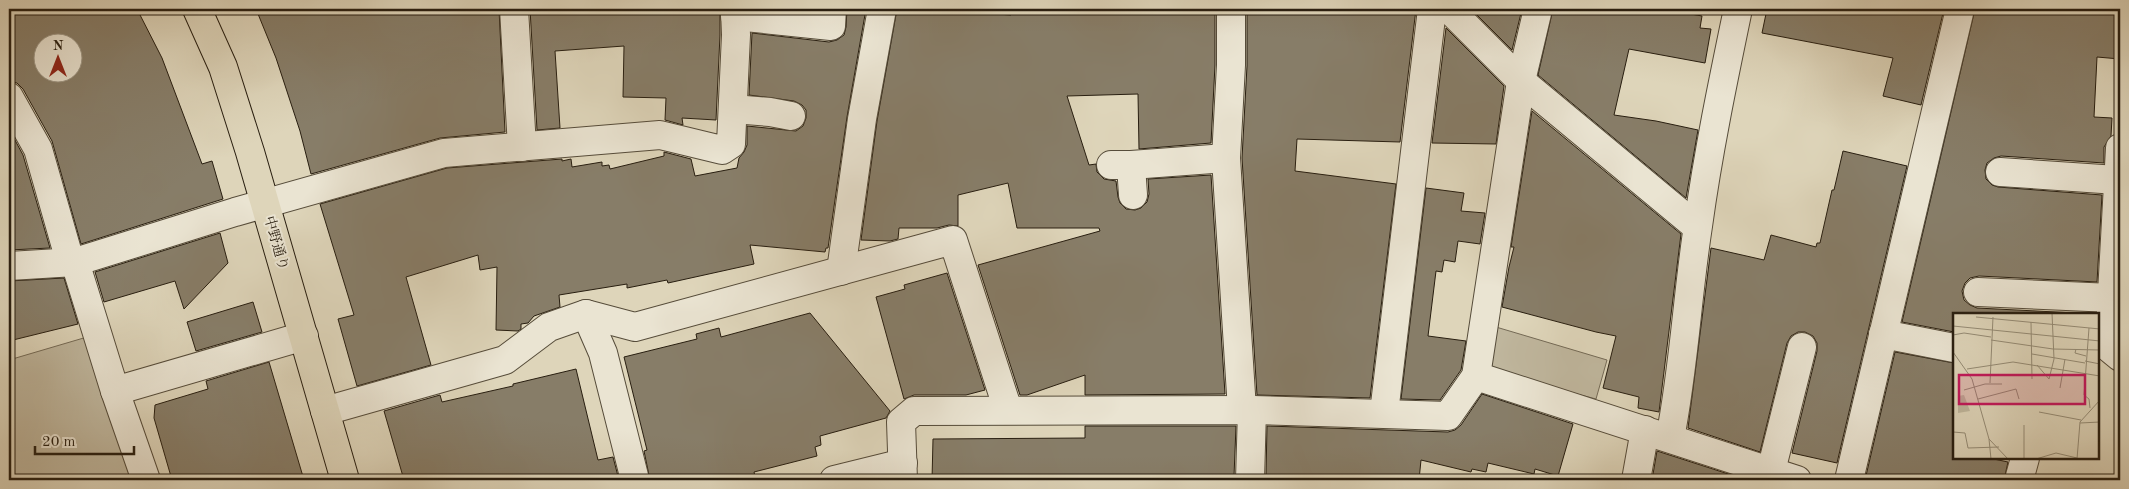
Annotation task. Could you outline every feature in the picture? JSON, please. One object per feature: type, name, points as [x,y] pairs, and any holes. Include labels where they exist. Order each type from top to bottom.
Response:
[{"type":"main road","name":"中野通り","points":[[197,9],[223,67],[265,203],[345,480]]},
{"type":"street","points":[[514,9],[522,147]]},
{"type":"street","points":[[9,266],[75,262],[265,203],[444,153],[660,135],[722,150],[731,144],[736,35],[735,12],[831,26],[832,9]]},
{"type":"street","points":[[841,272],[862,119],[882,9]]},
{"type":"street","points":[[1231,9],[1231,65],[1226,158],[1247,410],[1250,480]]},
{"type":"street","points":[[1384,413],[1432,9]]},
{"type":"street","points":[[1449,9],[1521,81],[1698,227]]},
{"type":"street","points":[[834,480],[903,471],[901,422],[914,411],[1247,410],[1448,416],[1476,376],[1521,81],[1538,9]]},
{"type":"street","points":[[1636,480],[1680,391],[1698,227],[1716,117],[1738,9]]},
{"type":"street","points":[[1849,480],[1960,9]]},
{"type":"street","points":[[9,99],[38,149],[68,254],[75,262],[114,391],[146,480]]},
{"type":"street","points":[[733,109],[791,116]]},
{"type":"street","points":[[2120,148],[2117,257],[2109,348],[2120,357]]},
{"type":"street","points":[[1133,195],[1121,165],[1226,158]]},
{"type":"street","points":[[2000,172],[2118,180]]},
{"type":"street","points":[[325,411],[505,360],[549,327],[586,314],[635,327],[953,240],[1008,410]]},
{"type":"street","points":[[1978,292],[2112,298]]},
{"type":"street","points":[[586,314],[603,353],[635,480]]},
{"type":"street","points":[[1883,334],[1953,348]]},
{"type":"street","points":[[114,391],[304,336]]},
{"type":"street","points":[[1476,376],[1786,477],[1802,346]]},
{"type":"street","points":[[2019,480],[2025,459]]},
{"type":"shaded area","points":[[1496,327],[1607,360],[1596,399],[1490,371]]},
{"type":"shaded area","points":[[87,337],[136,480],[9,480],[9,360]]},
{"type":"building","points":[[9,9],[137,9],[162,58],[202,164],[212,161],[223,199],[81,244],[52,141],[23,89],[17,83],[9,81]]},
{"type":"building","points":[[256,9],[499,9],[505,132],[440,138],[311,174],[300,131],[276,58]]},
{"type":"building","points":[[530,9],[720,9],[716,120],[682,118],[683,125],[665,120],[666,98],[623,97],[624,46],[555,51],[560,128],[537,130]]},
{"type":"building","points":[[847,9],[866,9],[847,117],[828,248],[826,248],[825,252],[750,245],[754,264],[668,283],[667,280],[627,288],[627,284],[559,295],[560,307],[534,316],[528,323],[521,324],[521,329],[518,331],[496,330],[497,267],[480,270],[478,255],[406,277],[431,365],[357,386],[338,319],[354,315],[320,204],[447,168],[571,159],[572,167],[602,162],[602,166],[609,165],[610,169],[664,156],[664,152],[691,159],[695,176],[737,168],[739,158],[747,145],[747,126],[796,131],[803,126],[806,118],[806,110],[802,105],[794,101],[749,95],[752,33],[829,42],[837,40],[844,35]]},
{"type":"building","points":[[897,9],[1011,15],[1012,9],[1215,9],[1215,65],[1211,143],[1139,149],[1138,94],[1067,96],[1089,165],[1096,164],[1097,172],[1104,179],[1116,181],[1120,203],[1126,209],[1135,210],[1141,208],[1147,202],[1149,194],[1148,179],[1211,175],[1225,394],[1085,395],[1085,375],[1027,395],[1020,395],[978,265],[1100,231],[1099,228],[1017,228],[1008,183],[958,195],[958,226],[899,228],[898,239],[890,241],[861,240],[877,121]]},
{"type":"building","points":[[1247,9],[1416,9],[1400,142],[1297,139],[1295,171],[1396,184],[1370,398],[1257,395],[1242,158],[1247,66]]},
{"type":"building","points":[[1471,9],[1522,9],[1512,50]]},
{"type":"building","points":[[1553,9],[1663,9],[1702,16],[1700,28],[1711,29],[1705,63],[1629,49],[1614,115],[1698,130],[1686,198],[1538,75]]},
{"type":"building","points":[[1767,9],[1944,9],[1921,105],[1883,96],[1893,58],[1762,33]]},
{"type":"building","points":[[1975,9],[2120,9],[2120,59],[2097,57],[2094,117],[2112,118],[2111,136],[2104,147],[2104,163],[2001,156],[1987,163],[1985,170],[1986,179],[1992,185],[1998,187],[2102,195],[2097,282],[1979,276],[1970,278],[1965,283],[1962,291],[1964,300],[1977,308],[2075,313],[1953,313],[1953,332],[1902,322]]},
{"type":"building","points":[[1446,28],[1504,86],[1496,144],[1432,143]]},
{"type":"building","points":[[1532,111],[1681,234],[1659,412],[1638,408],[1639,397],[1603,388],[1616,336],[1502,307],[1514,247],[1511,247]]},
{"type":"building","points":[[9,129],[23,155],[50,248],[9,250]]},
{"type":"building","points":[[1843,151],[1907,166],[1837,463],[1792,453],[1817,351],[1817,343],[1813,336],[1805,332],[1798,332],[1791,336],[1787,343],[1760,452],[1688,428],[1711,248],[1764,260],[1771,235],[1816,247],[1817,243],[1820,243]]},
{"type":"building","points":[[1426,188],[1464,193],[1461,211],[1485,213],[1480,244],[1458,241],[1455,262],[1444,260],[1442,272],[1436,271],[1428,336],[1466,341],[1461,370],[1440,400],[1401,399]]},
{"type":"building","points":[[220,233],[228,263],[184,309],[175,281],[104,302],[95,272]]},
{"type":"building","points":[[947,273],[985,390],[966,395],[914,395],[904,399],[876,297],[905,289],[904,285]]},
{"type":"building","points":[[64,278],[78,324],[9,341],[9,281]]},
{"type":"building","points":[[253,302],[262,332],[196,351],[187,322]]},
{"type":"building","points":[[810,313],[890,411],[886,418],[820,436],[821,445],[815,447],[817,456],[754,472],[756,480],[650,480],[644,451],[647,450],[624,357],[697,339],[696,334],[719,328],[721,337]]},
{"type":"building","points":[[1895,352],[1953,363],[1953,459],[1994,459],[2008,462],[2004,480],[1865,480]]},
{"type":"building","points":[[269,362],[304,480],[172,480],[154,418],[155,405],[208,389],[206,381]]},
{"type":"building","points":[[576,369],[598,460],[613,457],[619,480],[404,480],[384,411],[440,395],[442,402]]},
{"type":"building","points":[[1482,394],[1573,424],[1558,476],[1535,469],[1534,474],[1488,463],[1486,472],[1472,469],[1471,472],[1421,460],[1419,480],[1267,480],[1267,426],[1448,432],[1455,430],[1461,425]]},
{"type":"building","points":[[1085,426],[1236,426],[1234,476],[1187,477],[1187,480],[932,480],[933,439],[1085,438]]},
{"type":"building","points":[[1657,451],[1747,480],[1652,480]]}]
